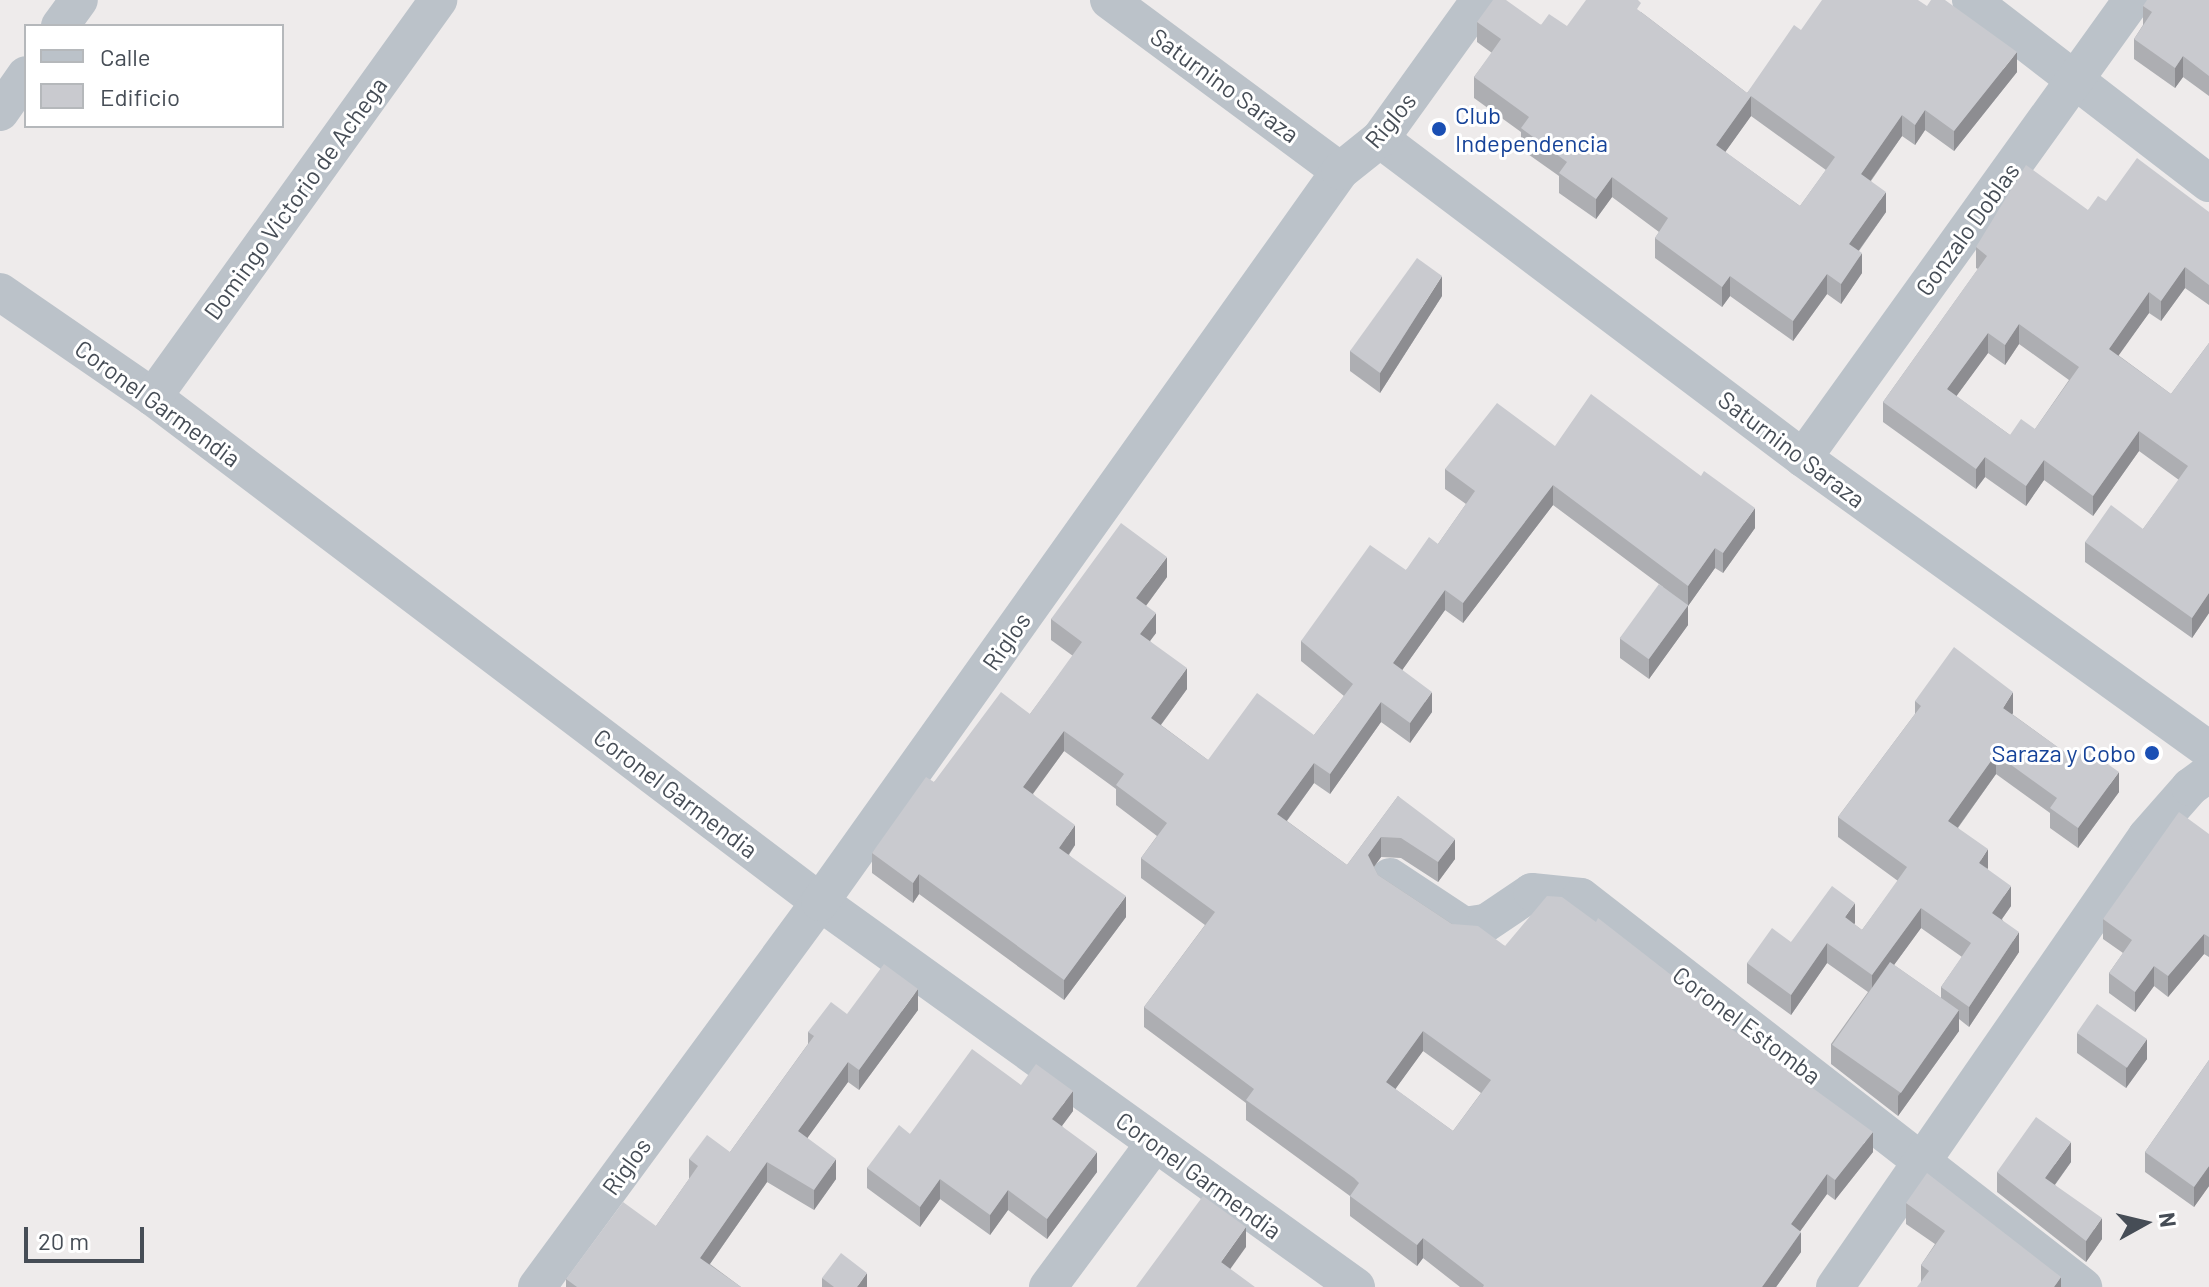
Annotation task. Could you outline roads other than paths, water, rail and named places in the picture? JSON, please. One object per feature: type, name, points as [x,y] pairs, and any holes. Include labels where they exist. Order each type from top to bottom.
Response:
[{"type":"street","points":[[61,24],[79,0]]},
{"type":"street","name":"Domingo Victorio de Achega","points":[[153,397],[438,0]]},
{"type":"street","name":"Saturnino Saraza","points":[[1109,0],[1340,171]]},
{"type":"street","name":"Riglos","points":[[537,1287],[820,902],[1340,171],[1380,139],[1480,0]]},
{"type":"street","points":[[1971,0],[2209,183]]},
{"type":"street","name":"Gonzalo Doblas","points":[[1803,458],[2132,0]]},
{"type":"street","points":[[0,112],[24,78]]},
{"type":"street","name":"Saturnino Saraza","points":[[1380,139],[1803,458],[2209,750]]},
{"type":"street","name":"Coronel Garmendia","points":[[0,292],[153,397],[820,902],[1356,1287]]},
{"type":"street","points":[[1835,1287],[2147,836],[2209,773]]},
{"type":"street","name":"Coronel Estomba","points":[[1390,877],[1464,926],[1486,923],[1532,892],[1581,897],[2083,1287]]},
{"type":"street","points":[[1048,1287],[1155,1143]]},
{"type":"place","name":"Club Independencia","points":[[1439,129]]},
{"type":"place","name":"Saraza y Cobo","points":[[2152,753]]}]
